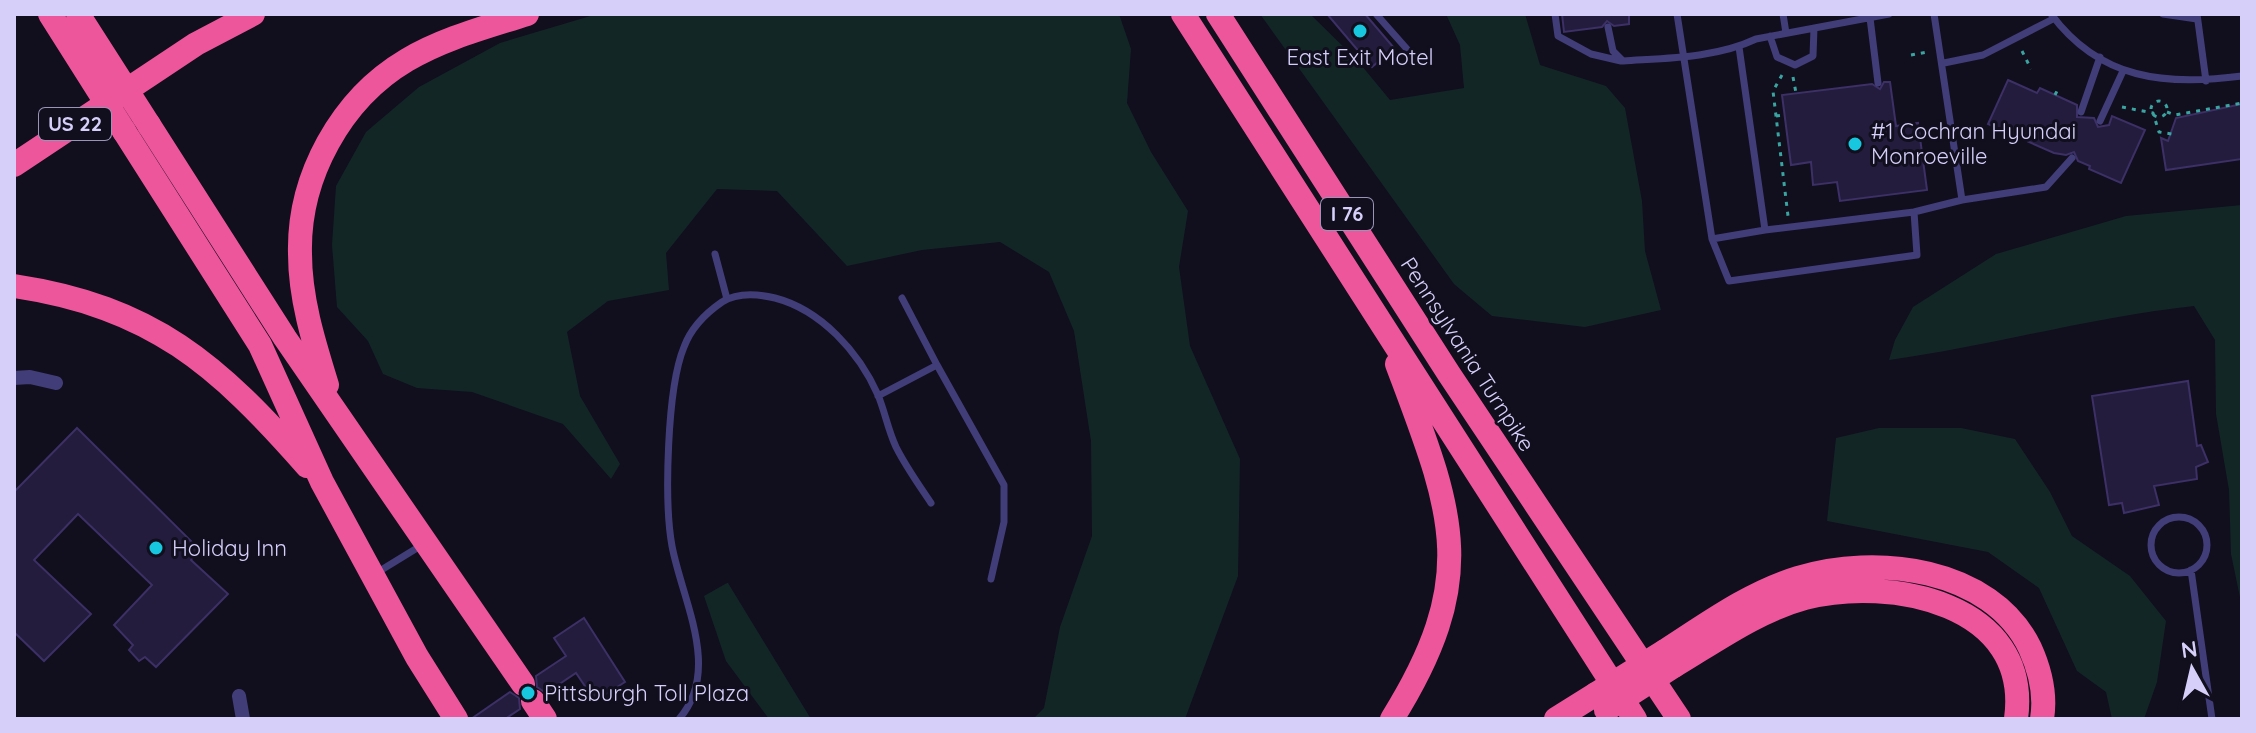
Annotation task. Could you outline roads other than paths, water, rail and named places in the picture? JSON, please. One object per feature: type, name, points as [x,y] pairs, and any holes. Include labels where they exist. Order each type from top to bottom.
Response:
[{"type":"highway","points":[[50,14],[260,345],[322,482],[456,719]]},
{"type":"highway","points":[[78,14],[333,407],[533,701]]},
{"type":"highway","name":"US 22","points":[[14,165],[196,44],[253,14]]},
{"type":"highway","points":[[333,407],[310,323],[301,273],[302,217],[319,160],[351,109],[393,68],[440,43],[527,14]]},
{"type":"highway","name":"I 76","points":[[1183,14],[1635,719]]},
{"type":"highway","name":"Pennsylvania Turnpike","points":[[1218,14],[1449,374],[1679,718]]},
{"type":"highway","points":[[14,286],[58,294],[105,308],[179,343],[245,396],[322,482]]},
{"type":"highway","points":[[1381,320],[1438,478],[1450,548],[1444,613],[1419,672],[1392,719]]},
{"type":"highway","points":[[1556,719],[1597,708],[1756,595],[1798,578],[1841,569],[1907,570],[1972,590],[2016,626],[2035,658],[2040,676],[2042,719]]},
{"type":"highway","points":[[1670,659],[1804,598],[1844,592],[1903,594],[1961,611],[1988,631],[2011,667],[2017,694],[2016,719]]},
{"type":"street","points":[[14,378],[30,377],[56,383]]},
{"type":"street","points":[[239,696],[243,719]]},
{"type":"lane","points":[[1376,14],[1414,57]]},
{"type":"lane","points":[[1555,14],[1558,36],[1591,54],[1623,61],[1686,57],[1739,47],[1770,36],[1889,14]]},
{"type":"lane","points":[[1677,14],[1712,239],[1729,281],[1917,255],[1914,212]]},
{"type":"lane","points":[[1783,14],[1786,33]]},
{"type":"lane","points":[[1934,14],[1944,63],[1962,200]]},
{"type":"lane","points":[[2163,14],[2197,17],[2206,81]]},
{"type":"lane","points":[[1944,63],[1983,55],[2052,16],[2100,57],[2123,71],[2165,81],[2206,81],[2242,76]]},
{"type":"lane","points":[[1870,18],[1878,83]]},
{"type":"lane","points":[[1608,27],[1613,51],[1623,61]]},
{"type":"lane","points":[[1770,36],[1777,57],[1795,65],[1813,56],[1814,28]]},
{"type":"lane","points":[[1739,47],[1765,230]]},
{"type":"lane","points":[[2081,112],[2100,57]]},
{"type":"lane","points":[[2100,121],[2123,71]]},
{"type":"lane","points":[[1712,239],[1789,226],[1914,212],[1962,200],[2046,187],[2072,158]]},
{"type":"lane","points":[[715,254],[727,299]]},
{"type":"lane","points":[[679,719],[693,700],[698,653],[670,528],[673,403],[684,346],[704,315],[727,299],[750,294],[768,296],[807,311],[852,353],[878,396],[896,446],[931,503]]},
{"type":"lane","points":[[902,298],[1004,485],[1004,522],[991,579]]},
{"type":"lane","points":[[878,396],[937,365]]},
{"type":"lane","points":[[2165,520],[2191,520],[2204,532],[2203,558],[2191,570],[2172,572],[2156,562],[2152,553],[2153,534],[2165,520]]},
{"type":"lane","points":[[372,575],[427,542]]},
{"type":"lane","points":[[2191,570],[2212,719]]},
{"type":"place","name":"East Exit Motel","points":[[1360,31]]},
{"type":"place","name":"#1 Cochran Hyundai Monroeville","points":[[1855,144]]},
{"type":"place","name":"Holiday Inn","points":[[156,548]]},
{"type":"place","name":"Pittsburgh Toll Plaza","points":[[528,693]]}]
